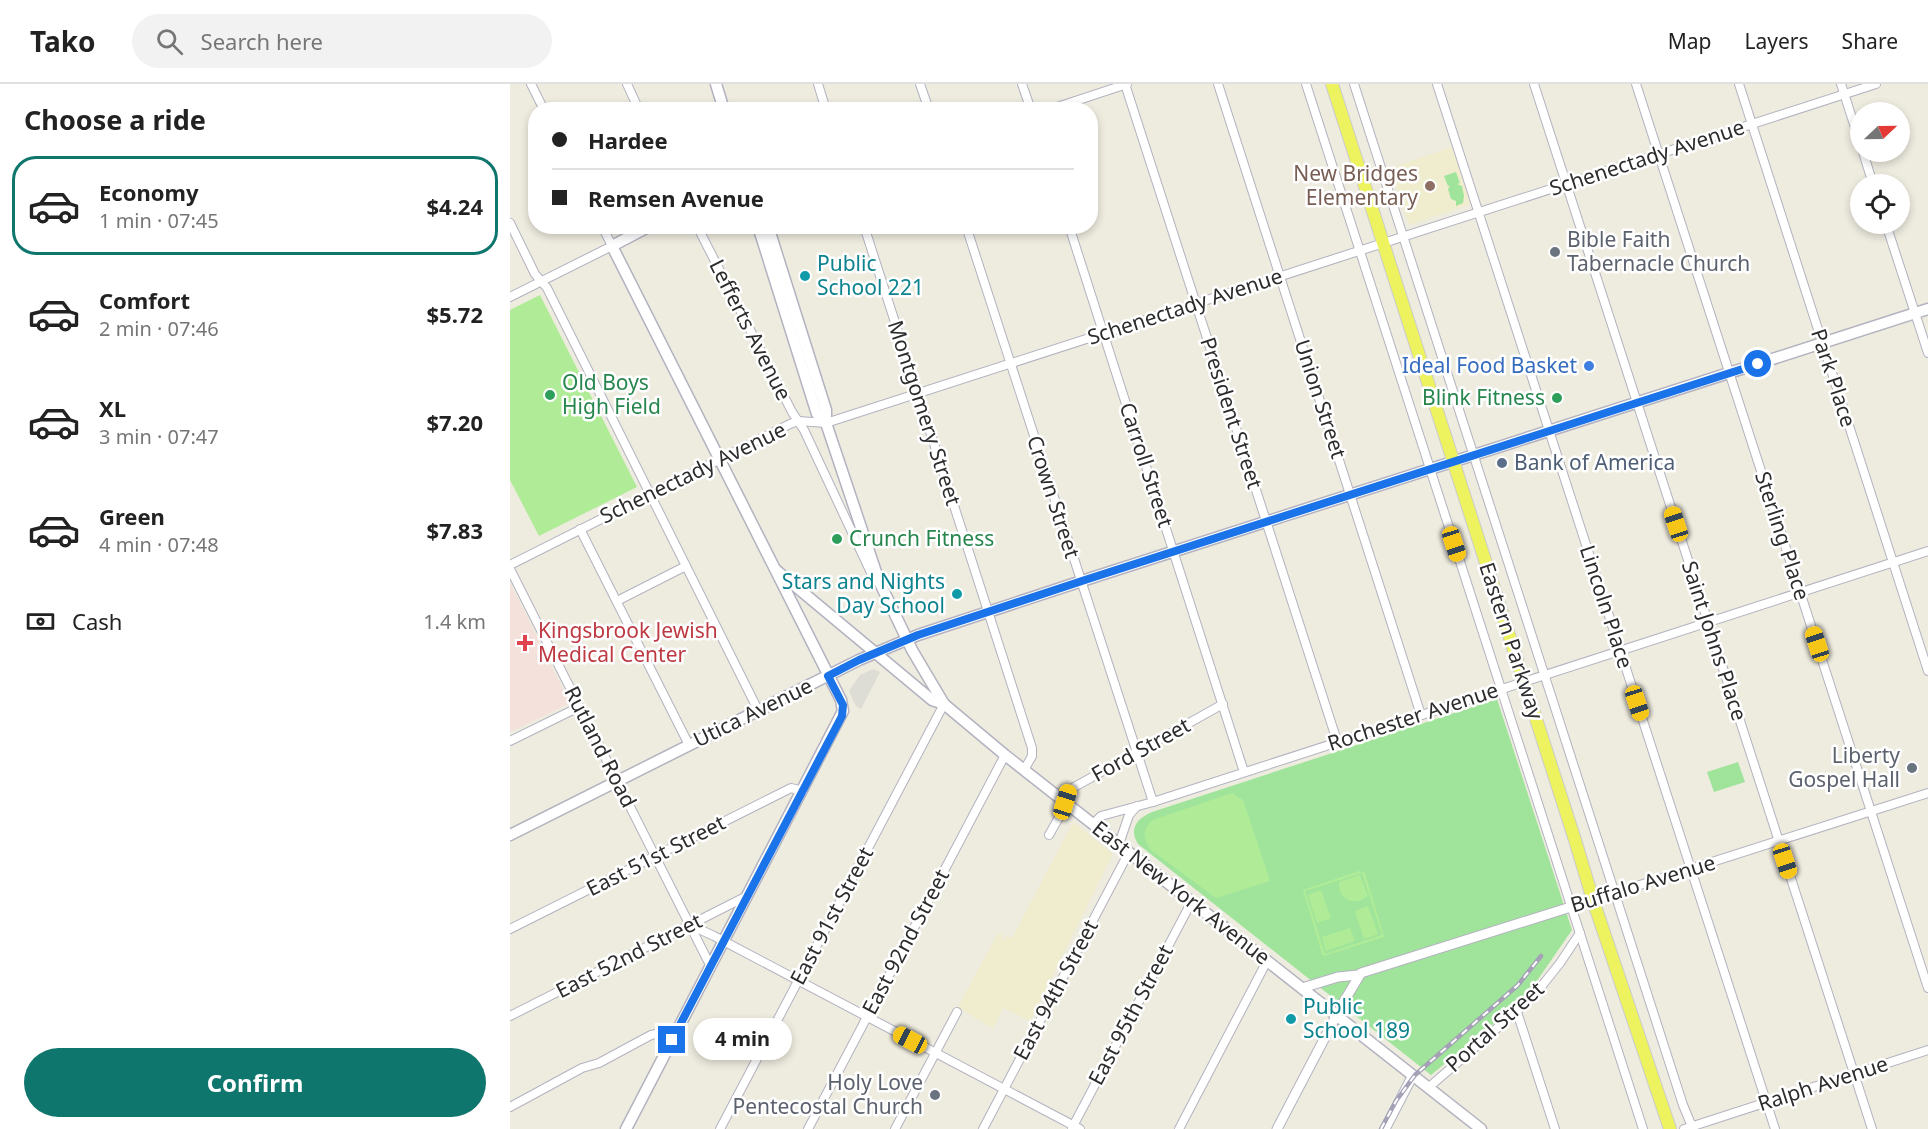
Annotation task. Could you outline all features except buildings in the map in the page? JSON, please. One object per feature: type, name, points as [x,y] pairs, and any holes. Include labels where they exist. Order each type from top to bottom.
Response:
[{"type":"main road","points":[[716,84],[722,102]]},
{"type":"main road","name":"Eastern Parkway","points":[[1332,84],[1593,900],[1670,1129]]},
{"type":"main road","points":[[612,246],[635,234]]},
{"type":"main road","points":[[761,234],[817,414],[825,423]]},
{"type":"main road","points":[[771,234],[826,410],[825,423],[868,552],[885,593],[944,704]]},
{"type":"main road","name":"East New York Avenue","points":[[612,246],[840,700],[843,711],[803,791]]},
{"type":"main road","name":"Utica Avenue","points":[[510,835],[758,710],[908,639],[1081,581],[1928,309]]},
{"type":"main road","name":"East New York Avenue","points":[[772,566],[932,700],[944,704],[1005,755],[1481,1129]]},
{"type":"main road","points":[[626,1129],[803,791]]},
{"type":"street","points":[[531,84],[540,102]]},
{"type":"street","points":[[627,84],[635,102]]},
{"type":"street","points":[[818,84],[824,102]]},
{"type":"street","points":[[920,84],[926,102]]},
{"type":"street","points":[[1023,84],[1029,102]]},
{"type":"street","points":[[1072,102],[1126,84]]},
{"type":"street","name":"President Street","points":[[1126,84],[1337,741]]},
{"type":"street","name":"Union Street","points":[[1218,84],[1421,715]]},
{"type":"street","points":[[1306,84],[1643,1129]]},
{"type":"street","points":[[1354,84],[1690,1128]]},
{"type":"street","name":"Lincoln Place","points":[[1437,84],[1775,1129]]},
{"type":"street","name":"Saint Johns Place","points":[[1534,84],[1872,1129]]},
{"type":"street","name":"Sterling Place","points":[[1636,84],[1928,988]]},
{"type":"street","name":"Park Place","points":[[1738,84],[1928,671]]},
{"type":"street","points":[[1841,84],[1850,112]]},
{"type":"street","name":"Schenectady Avenue","points":[[510,567],[580,529],[798,421],[825,423],[1876,84]]},
{"type":"street","points":[[510,223],[547,288],[758,710]]},
{"type":"street","name":"East New York Avenue","points":[[606,234],[612,246]]},
{"type":"street","name":"Lefferts Avenue","points":[[701,234],[836,495],[872,574],[885,593]]},
{"type":"street","name":"Montgomery Street","points":[[867,234],[1032,748],[1032,756],[1024,770]]},
{"type":"street","name":"Crown Street","points":[[969,234],[1153,802]]},
{"type":"street","name":"Carroll Street","points":[[1072,234],[1245,772]]},
{"type":"street","points":[[1889,234],[1928,353]]},
{"type":"street","points":[[510,297],[612,246]]},
{"type":"street","points":[[580,529],[689,745]]},
{"type":"street","name":"Rochester Avenue","points":[[1093,824],[1101,816],[1153,802],[1928,551]]},
{"type":"street","points":[[617,601],[686,566]]},
{"type":"street","name":"Rutland Road","points":[[510,567],[711,967]]},
{"type":"street","name":"East 91st Street","points":[[720,1129],[944,704]]},
{"type":"street","name":"Ford Street","points":[[1049,835],[1062,812],[1069,790],[1223,704]]},
{"type":"street","points":[[510,741],[579,707]]},
{"type":"street","name":"East 92nd Street","points":[[808,1129],[1005,755]]},
{"type":"street","name":"East 51st Street","points":[[510,929],[791,788],[803,791]]},
{"type":"street","name":"Buffalo Avenue","points":[[1302,988],[1338,977],[1358,975],[1366,970],[1691,870],[1928,793]]},
{"type":"street","points":[[1119,844],[1129,815],[1137,806]]},
{"type":"street","name":"East 94th Street","points":[[983,1129],[1129,852]]},
{"type":"street","name":"East 52nd Street","points":[[510,1016],[748,896]]},
{"type":"street","name":"East 95th Street","points":[[1075,1128],[1191,901]]},
{"type":"street","points":[[690,925],[1075,1128]]},
{"type":"street","name":"Portal Street","points":[[1428,1088],[1517,1012],[1549,978],[1580,933]]},
{"type":"street","points":[[1179,1129],[1268,961]]},
{"type":"street","points":[[1277,1129],[1358,975]]},
{"type":"street","points":[[895,1129],[957,1012]]},
{"type":"street","points":[[1517,1012],[1555,1129]]},
{"type":"street","points":[[510,1107],[582,1068],[599,1063],[651,1035],[656,1034],[672,1040]]},
{"type":"street","name":"Ralph Avenue","points":[[1690,1128],[1928,1050]]},
{"type":"street","points":[[1385,1129],[1413,1075]]},
{"type":"shaded area","name":"New Bridges Elementary","points":[[1452,147],[1471,204],[1409,225],[1390,168]]},
{"type":"shaded area","name":"Kingsbrook Jewish Medical Center","points":[[510,583],[570,703],[510,732]]},
{"type":"shaded area","points":[[873,669],[880,672],[861,709],[856,706],[849,691],[860,675]]},
{"type":"shaded area","points":[[1073,822],[1113,854],[1030,1021],[1003,1008],[993,1029],[958,1007],[998,933],[1003,935],[1002,938],[1005,940],[1007,936],[1012,938]]},
{"type":"green space","points":[[1456,172],[1460,183],[1457,184],[1462,186],[1464,196],[1463,203],[1456,206],[1456,201],[1451,199],[1448,189],[1450,186],[1444,176]]},
{"type":"green space","name":"Old Boys High Field","points":[[540,295],[637,487],[539,536],[510,480],[510,310]]},
{"type":"green space","points":[[1497,699],[1572,930],[1532,988],[1515,1006],[1431,1075],[1138,844],[1135,838],[1136,824],[1142,817],[1152,812]]},
{"type":"green space","points":[[1738,762],[1745,782],[1714,792],[1707,772]]},
{"type":"green space","points":[[1232,793],[1243,800],[1270,881],[1216,898],[1151,850],[1144,834],[1146,827],[1153,820]]},
{"type":"green space","points":[[1359,871],[1365,873],[1384,937],[1324,956],[1303,890]],"holes":[[[1362,873],[1382,935],[1325,954],[1305,891]]]},
{"type":"green space","points":[[1360,875],[1368,896],[1357,901],[1348,900],[1341,893],[1339,882]]},
{"type":"green space","points":[[1321,890],[1331,918],[1317,923],[1308,895]]},
{"type":"green space","points":[[1368,906],[1378,934],[1364,939],[1355,911]]},
{"type":"green space","points":[[1350,928],[1355,941],[1326,951],[1322,937]]},
{"type":"railway","points":[[1381,1129],[1396,1101],[1415,1075],[1518,985],[1541,956]]},
{"type":"place","name":"New Bridges Elementary","points":[[1430,186]]},
{"type":"place","name":"Bible Faith Tabernacle Church","points":[[1555,252]]},
{"type":"place","name":"Public School 221","points":[[805,276]]},
{"type":"place","name":"Ideal Food Basket","points":[[1589,366]]},
{"type":"place","name":"Old Boys High Field","points":[[550,395]]},
{"type":"place","name":"Blink Fitness","points":[[1557,398]]},
{"type":"place","name":"Bank of America","points":[[1502,463]]},
{"type":"place","name":"Crunch Fitness","points":[[837,539]]},
{"type":"place","name":"Stars and Nights Day School","points":[[957,594]]},
{"type":"place","name":"Kingsbrook Jewish Medical Center","points":[[525,643]]},
{"type":"place","name":"Liberty Gospel Hall","points":[[1912,768]]},
{"type":"place","name":"Public School 189","points":[[1291,1019]]},
{"type":"place","name":"Holy Love Pentecostal Church","points":[[935,1095]]},
{"type":"route","points":[[672,1040],[842,716],[843,705],[828,676],[918,635],[1758,364]]}]
